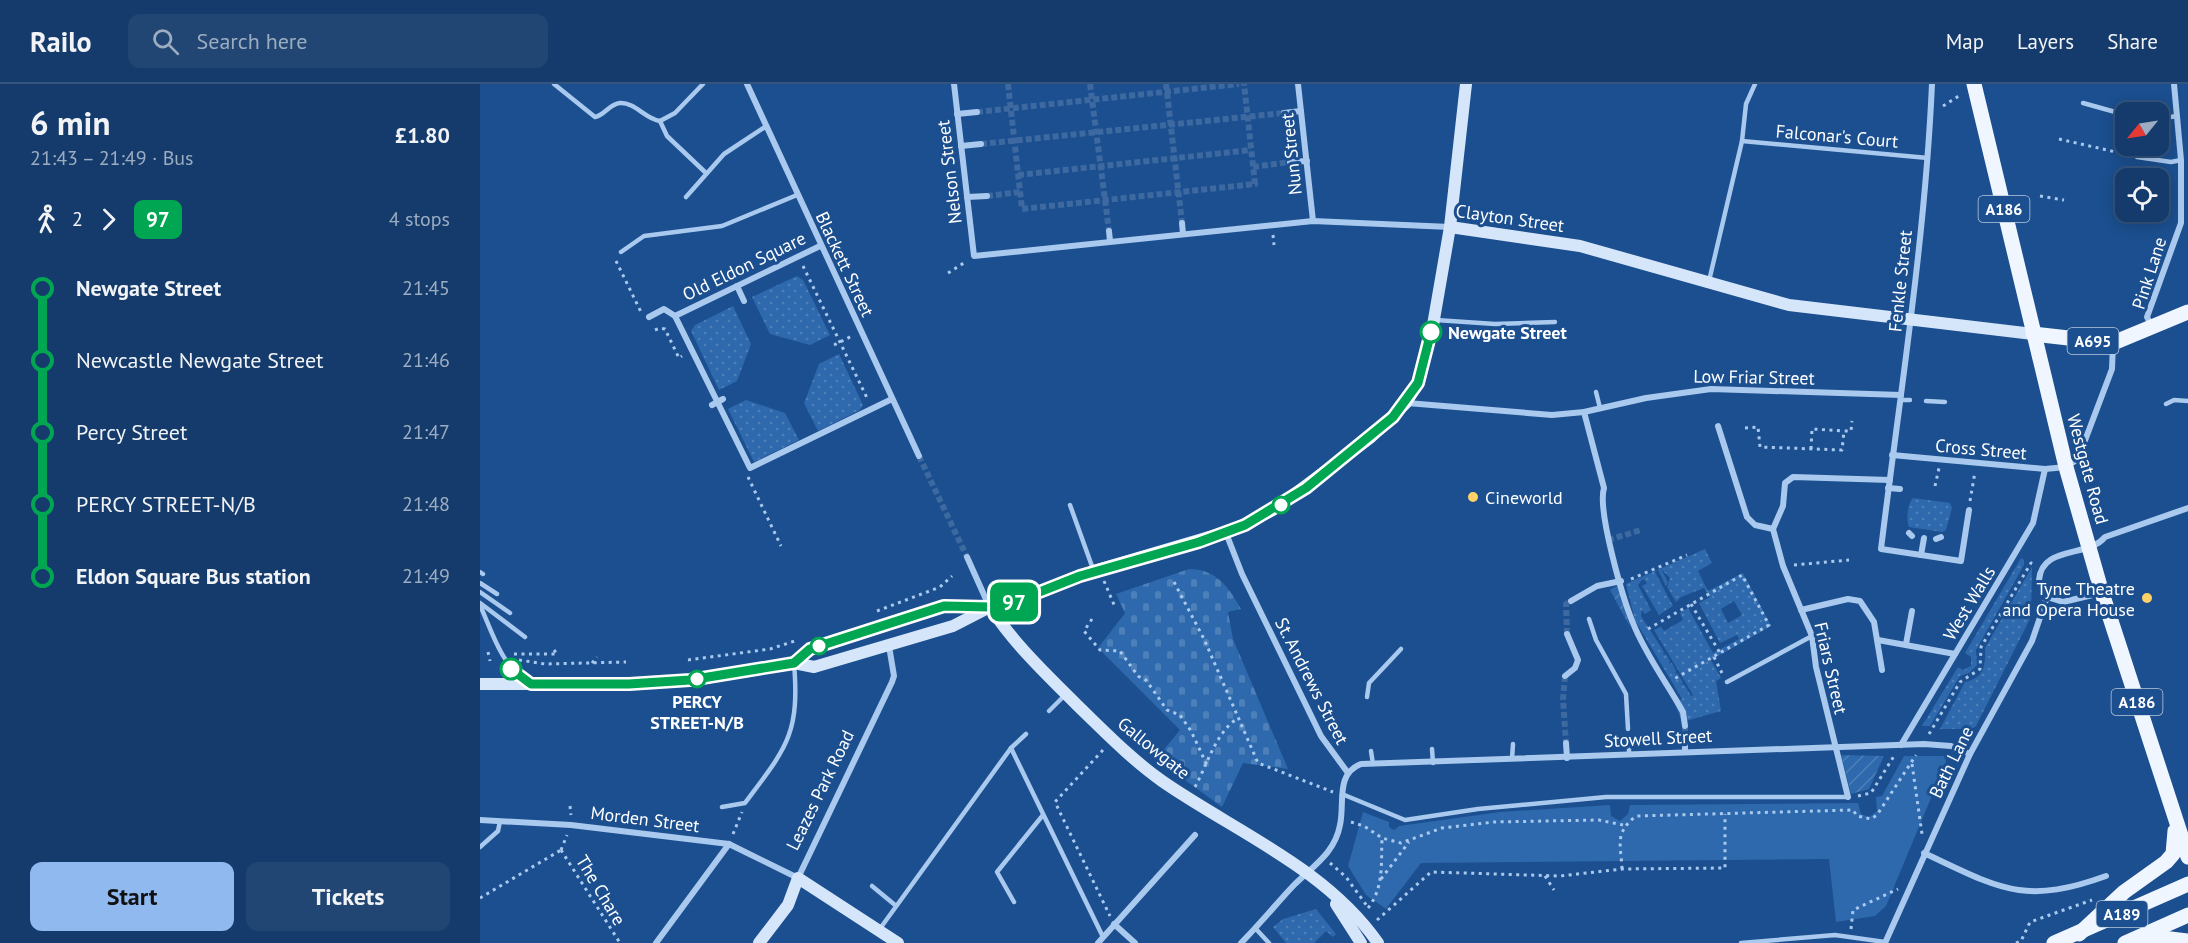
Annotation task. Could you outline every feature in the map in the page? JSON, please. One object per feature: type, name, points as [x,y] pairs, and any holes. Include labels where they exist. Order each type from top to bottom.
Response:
[{"type":"main road","points":[[690,680],[794,663],[814,667],[889,646],[953,626],[990,607],[1035,596],[1097,570],[1226,533],[1273,510],[1306,488],[1370,438],[1406,403],[1418,383],[1433,320],[1450,227],[1466,84]]},
{"type":"main road","name":"Westgate Road","points":[[1974,87],[2066,467],[2102,593],[2188,857]]},
{"type":"main road","name":"Clayton Street","points":[[1450,227],[1580,246],[1789,305],[2033,334]]},
{"type":"main road","name":"A695","points":[[2033,334],[2114,343],[2188,312]]},
{"type":"main road","points":[[794,663],[810,649],[944,606],[990,607]]},
{"type":"main road","name":"Gallowgate","points":[[990,607],[1014,640],[1112,739],[1161,780],[1269,846],[1307,874],[1354,922],[1368,929],[1378,943]]},
{"type":"main road","points":[[480,684],[629,684]]},
{"type":"main road","points":[[2079,934],[2124,891],[2166,862],[2173,854],[2174,819]]},
{"type":"main road","points":[[798,878],[898,943]]},
{"type":"main road","name":"Leazes Park Road","points":[[759,943],[788,905],[798,878]]},
{"type":"main road","name":"A189","points":[[2054,943],[2079,934],[2188,884]]},
{"type":"main road","name":"A189","points":[[2126,943],[2188,915]]},
{"type":"main road","name":"Gallowgate","points":[[1354,922],[1359,943]]},
{"type":"main road","points":[[2143,935],[2188,941]]},
{"type":"street","name":"Blackett Street","points":[[747,84],[919,456]]},
{"type":"street","name":"Nelson Street","points":[[955,84],[974,256]]},
{"type":"street","name":"Nun Street","points":[[1298,84],[1313,221]]},
{"type":"street","name":"Fenkle Street","points":[[1921,555],[1881,549],[1912,319],[1928,158],[1932,84]]},
{"type":"street","name":"Pink Lane","points":[[2152,327],[2146,316],[2181,223],[2184,159],[2174,84]]},
{"type":"street","points":[[1284,113],[1301,111]]},
{"type":"street","points":[[957,114],[977,112]]},
{"type":"street","points":[[961,146],[981,144]]},
{"type":"street","points":[[1290,162],[1307,161]]},
{"type":"street","points":[[967,197],[987,196]]},
{"type":"street","name":"Clayton Street","points":[[974,256],[1313,221],[1450,227]]},
{"type":"street","points":[[1182,223],[1183,234]]},
{"type":"street","points":[[1109,231],[1110,241]]},
{"type":"street","name":"Old Eldon Square","points":[[646,318],[664,309],[675,316],[820,246]]},
{"type":"street","points":[[737,286],[744,301]]},
{"type":"street","points":[[675,316],[750,468],[892,399]]},
{"type":"street","points":[[2066,467],[2078,459],[2112,369],[2114,343]]},
{"type":"street","name":"Low Friar Street","points":[[1406,403],[1537,414],[1584,412],[1680,391],[1712,388],[1901,397]]},
{"type":"street","points":[[1584,412],[1604,488],[1602,496],[1605,528],[1633,623],[1683,712],[1685,726]]},
{"type":"street","points":[[1718,426],[1747,517],[1755,525],[1773,529],[1783,506],[1783,490],[1787,481],[1796,476],[1890,480]]},
{"type":"street","name":"Cross Street","points":[[1892,455],[2044,469],[2066,467]]},
{"type":"street","name":"West Walls","points":[[1901,744],[2033,523],[2044,469]]},
{"type":"street","points":[[1888,488],[1900,489]]},
{"type":"street","points":[[2042,568],[2054,557],[2100,543],[2105,537],[2188,508]]},
{"type":"street","points":[[1924,538],[1921,555],[1961,561],[1968,510]]},
{"type":"street","name":"Friars Street","points":[[1773,529],[1783,566],[1812,636],[1834,747],[1848,797]]},
{"type":"street","name":"St. Andrews Street","points":[[1226,533],[1242,574],[1328,749],[1348,773]]},
{"type":"street","points":[[967,557],[990,607]]},
{"type":"street","name":"Bath Lane","points":[[1885,943],[1971,754],[2032,641],[2047,597],[2040,585],[2042,568]]},
{"type":"street","points":[[1571,601],[1597,586],[1621,582]]},
{"type":"street","points":[[2047,597],[2063,602],[2102,593]]},
{"type":"street","points":[[1801,610],[1854,599],[1871,613],[1882,670]]},
{"type":"street","points":[[1906,644],[1912,611]]},
{"type":"street","points":[[1565,676],[1575,668],[1578,660],[1567,634]]},
{"type":"street","points":[[1878,640],[1955,654]]},
{"type":"street","name":"Leazes Park Road","points":[[798,878],[892,682],[894,676],[889,646]]},
{"type":"street","points":[[1685,741],[1685,752]]},
{"type":"street","points":[[1566,743],[1567,758]]},
{"type":"street","name":"Stowell Street","points":[[1348,773],[1356,766],[1373,764],[1901,744],[1952,746],[1971,754]]},
{"type":"street","points":[[1241,943],[1324,859],[1337,835],[1341,819],[1342,794],[1348,773]]},
{"type":"street","name":"Morden Street","points":[[480,820],[571,825],[729,844],[798,878]]},
{"type":"street","points":[[1098,943],[1195,835]]},
{"type":"street","points":[[656,943],[729,844]]},
{"type":"street","points":[[1924,853],[2007,890],[2053,891],[2078,886],[2106,876]]},
{"type":"street","points":[[1114,924],[1135,943]]},
{"type":"lane","points":[[554,84],[595,117],[616,104],[623,103],[660,121],[667,136],[706,173]]},
{"type":"lane","points":[[660,121],[675,113],[703,84]]},
{"type":"lane","points":[[1709,281],[1742,141],[1746,104],[1755,84]]},
{"type":"lane","points":[[2083,103],[2115,113]]},
{"type":"lane","points":[[2169,117],[2177,116]]},
{"type":"lane","points":[[686,197],[729,149],[765,126]]},
{"type":"lane","name":"Falconar's Court","points":[[1742,141],[1928,158]]},
{"type":"lane","points":[[2137,157],[2171,162],[2184,159]]},
{"type":"lane","points":[[621,252],[644,236],[722,226],[797,195]]},
{"type":"lane","points":[[1433,320],[1495,324],[1555,322]]},
{"type":"lane","points":[[1596,392],[1600,408]]},
{"type":"lane","points":[[1901,397],[1910,400]]},
{"type":"lane","points":[[2166,404],[2174,400],[2188,400]]},
{"type":"lane","points":[[1926,401],[1945,402]]},
{"type":"lane","points":[[1070,505],[1097,570]]},
{"type":"lane","points":[[480,583],[497,594]]},
{"type":"lane","points":[[480,592],[510,613]]},
{"type":"lane","points":[[480,605],[480,614]]},
{"type":"lane","points":[[480,605],[525,638]]},
{"type":"lane","points":[[480,605],[508,664],[531,684]]},
{"type":"lane","points":[[1589,619],[1596,639],[1626,694],[1628,729]]},
{"type":"lane","points":[[1727,682],[1812,636]]},
{"type":"lane","points":[[1367,697],[1369,683],[1401,649]]},
{"type":"lane","points":[[722,807],[745,804],[780,756],[794,727],[797,698],[794,663]]},
{"type":"lane","points":[[1049,711],[1066,693]]},
{"type":"lane","points":[[879,930],[1011,748],[1026,734]]},
{"type":"lane","points":[[1512,759],[1513,744]]},
{"type":"lane","points":[[1629,744],[1629,754]]},
{"type":"lane","points":[[1011,748],[1103,937]]},
{"type":"lane","points":[[1432,749],[1432,763]]},
{"type":"lane","points":[[1371,752],[1373,764]]},
{"type":"lane","points":[[1342,794],[1406,820],[1478,809],[1606,797],[1848,797]]},
{"type":"lane","points":[[1014,902],[997,872],[1043,815]]},
{"type":"lane","points":[[480,847],[498,831],[500,821]]},
{"type":"lane","points":[[872,886],[895,905]]},
{"type":"lane","points":[[1256,928],[1269,943]]},
{"type":"lane","points":[[1741,943],[1835,934],[1885,943]]},
{"type":"path","points":[[1930,116],[1954,97],[1974,87]]},
{"type":"path","points":[[2059,139],[2137,157]]},
{"type":"path","points":[[2040,196],[2064,200]]},
{"type":"path","points":[[621,252],[616,261],[646,318]]},
{"type":"path","points":[[799,256],[872,408]]},
{"type":"path","points":[[948,273],[974,256]]},
{"type":"path","points":[[655,330],[660,327],[666,329],[678,356]]},
{"type":"path","points":[[834,345],[861,332]]},
{"type":"path","points":[[1811,449],[1812,429],[1851,431],[1852,421]]},
{"type":"path","points":[[1745,428],[1758,428],[1760,447],[1783,450],[1811,449],[1825,452],[1842,450],[1844,431]]},
{"type":"path","points":[[1935,486],[1940,461]]},
{"type":"path","points":[[1968,510],[1976,464]]},
{"type":"path","points":[[747,475],[781,546]]},
{"type":"path","points":[[1621,582],[1687,555]]},
{"type":"path","points":[[1783,566],[1849,560]]},
{"type":"path","points":[[1924,744],[1960,682],[1980,669],[1981,647],[2031,563],[2042,568]]},
{"type":"path","points":[[1097,570],[1115,607]]},
{"type":"path","points":[[1638,634],[1743,574],[1769,625],[1667,683]]},
{"type":"path","points":[[871,614],[940,587],[952,576]]},
{"type":"path","points":[[1174,582],[1204,639],[1258,763],[1342,794]]},
{"type":"path","points":[[1691,604],[1720,653]]},
{"type":"path","points":[[1092,619],[1084,631],[1100,650],[1120,651],[1138,676],[1146,680],[1167,710],[1180,715],[1191,731],[1207,765]]},
{"type":"path","points":[[688,660],[770,649],[807,637]]},
{"type":"path","points":[[487,650],[490,661]]},
{"type":"path","points":[[554,650],[563,663]]},
{"type":"path","points":[[557,654],[514,654],[524,662],[626,662]]},
{"type":"path","points":[[592,663],[597,657]]},
{"type":"path","points":[[1713,657],[1727,682]]},
{"type":"path","points":[[1189,798],[1220,737],[1229,724],[1238,718]]},
{"type":"path","points":[[1112,739],[1055,802],[1114,924]]},
{"type":"path","points":[[1848,797],[1871,793],[1894,757]]},
{"type":"path","points":[[1912,762],[1924,853]]},
{"type":"path","points":[[729,844],[745,804]]},
{"type":"path","points":[[1368,929],[1431,872],[1544,876],[1622,870],[1725,868],[1725,814]]},
{"type":"path","points":[[1341,819],[1364,826],[1392,843],[1408,842],[1442,828],[1484,823],[1536,819],[1599,820],[1624,825],[1620,833],[1622,870]]},
{"type":"path","points":[[1354,922],[1374,901],[1381,879],[1382,838]]},
{"type":"path","points":[[1381,879],[1408,842]]},
{"type":"path","name":"The Chare","points":[[480,898],[561,850],[620,943]]},
{"type":"path","points":[[1324,859],[1346,877],[1383,928]]},
{"type":"path","points":[[1544,876],[1554,890]]},
{"type":"path","points":[[1850,937],[1853,910],[1895,888],[1908,893]]},
{"type":"path","points":[[2016,943],[2021,941],[2030,922],[2093,899]]},
{"type":"green space","points":[[797,276],[803,280],[830,335],[810,345],[770,334],[752,297]]},
{"type":"green space","points":[[733,306],[751,344],[737,381],[719,390],[691,331],[695,325]]},
{"type":"green space","points":[[839,354],[863,405],[860,410],[818,431],[804,403],[819,364]]},
{"type":"green space","points":[[746,400],[785,413],[799,440],[754,462],[728,409]]},
{"type":"green space","points":[[1913,498],[1950,503],[1952,508],[1946,530],[1942,532],[1909,527],[1909,504]]},
{"type":"green space","points":[[1705,549],[1712,563],[1698,571],[1708,591],[1743,573],[1771,626],[1711,660],[1721,678],[1716,681],[1721,711],[1682,722],[1675,704],[1682,699],[1635,620],[1626,584]],"holes":[[[1661,569],[1670,578],[1667,587],[1676,602],[1681,597],[1704,588],[1710,597],[1699,603],[1720,643],[1737,635],[1739,639],[1713,653],[1688,608],[1680,613],[1683,620],[1664,631],[1661,627],[1654,630],[1693,695],[1691,696],[1684,684],[1681,685],[1683,682],[1677,673],[1675,674],[1672,663],[1669,664],[1670,661],[1666,654],[1663,655],[1664,652],[1641,616],[1642,610],[1645,614],[1651,610],[1638,585],[1643,579],[1647,583],[1642,586],[1659,615],[1673,606],[1655,572],[1658,570],[1666,586],[1668,582]],[[1734,601],[1742,615],[1728,623],[1721,609]]]},
{"type":"green space","points":[[2021,558],[2024,560],[2024,565],[1976,650],[1977,665],[1969,673],[1960,676],[1930,726],[1922,726],[1958,667],[1963,670],[1971,666],[1971,657],[1965,653]]},
{"type":"green space","points":[[2032,567],[2031,617],[1976,726],[1972,729],[1940,729],[1965,682],[1980,674],[1985,660],[1985,648]]},
{"type":"green space","points":[[1189,569],[1207,572],[1221,581],[1232,593],[1241,609],[1228,612],[1233,639],[1288,769],[1243,763],[1222,807],[1156,759],[1180,730],[1098,648],[1125,613],[1116,594]]},
{"type":"green space","points":[[1618,585],[1630,627],[1610,590]]},
{"type":"green space","points":[[1841,755],[1884,756],[1869,789],[1851,794]]},
{"type":"green space","points":[[1904,756],[1945,756],[1946,762],[1886,906],[1875,916],[1836,922],[1829,859],[1421,863],[1386,909],[1366,895],[1348,866],[1363,812],[1389,822],[1389,827],[1394,830],[1399,826],[1500,812],[1610,805],[1611,816],[1620,821],[1628,814],[1630,805],[1858,803],[1861,814],[1869,817],[1877,811],[1876,797],[1882,796]]},
{"type":"green space","points":[[1316,909],[1336,934],[1333,937],[1326,931],[1314,943],[1286,943],[1273,927],[1283,919]]},
{"type":"tunnel","points":[[1008,84],[1022,209],[1255,184],[1244,84]]},
{"type":"tunnel","points":[[1090,84],[1109,231]]},
{"type":"tunnel","points":[[1166,84],[1182,223]]},
{"type":"tunnel","points":[[977,112],[1239,84]]},
{"type":"tunnel","points":[[981,144],[1284,113]]},
{"type":"tunnel","points":[[1018,175],[1251,150]]},
{"type":"tunnel","points":[[1253,167],[1290,162]]},
{"type":"tunnel","points":[[987,196],[1020,192]]},
{"type":"tunnel","points":[[919,456],[967,557]]},
{"type":"tunnel","points":[[1608,540],[1641,530]]},
{"type":"tunnel","points":[[1567,634],[1566,604],[1571,601]]},
{"type":"tunnel","points":[[1565,676],[1563,699],[1566,743]]},
{"type":"tunnel","points":[[629,684],[690,680]]},
{"type":"tunnel","points":[[1685,726],[1685,741]]},
{"type":"bus line","name":"97","points":[[511,669],[531,684],[629,684],[690,680],[794,663],[810,649],[936,608],[958,604],[990,607],[1014,602],[1035,596],[1080,576],[1233,530],[1273,510],[1306,488],[1339,464],[1393,417],[1406,403],[1418,383],[1431,332]]},
{"type":"place","name":"Newgate Street","points":[[1431,332]]},
{"type":"place","name":"Cineworld","points":[[1473,497]]},
{"type":"place","name":"Tyne Theatre and Opera House","points":[[2147,598]]},
{"type":"place","name":"PERCY STREET-N/B","points":[[697,679]]}]
